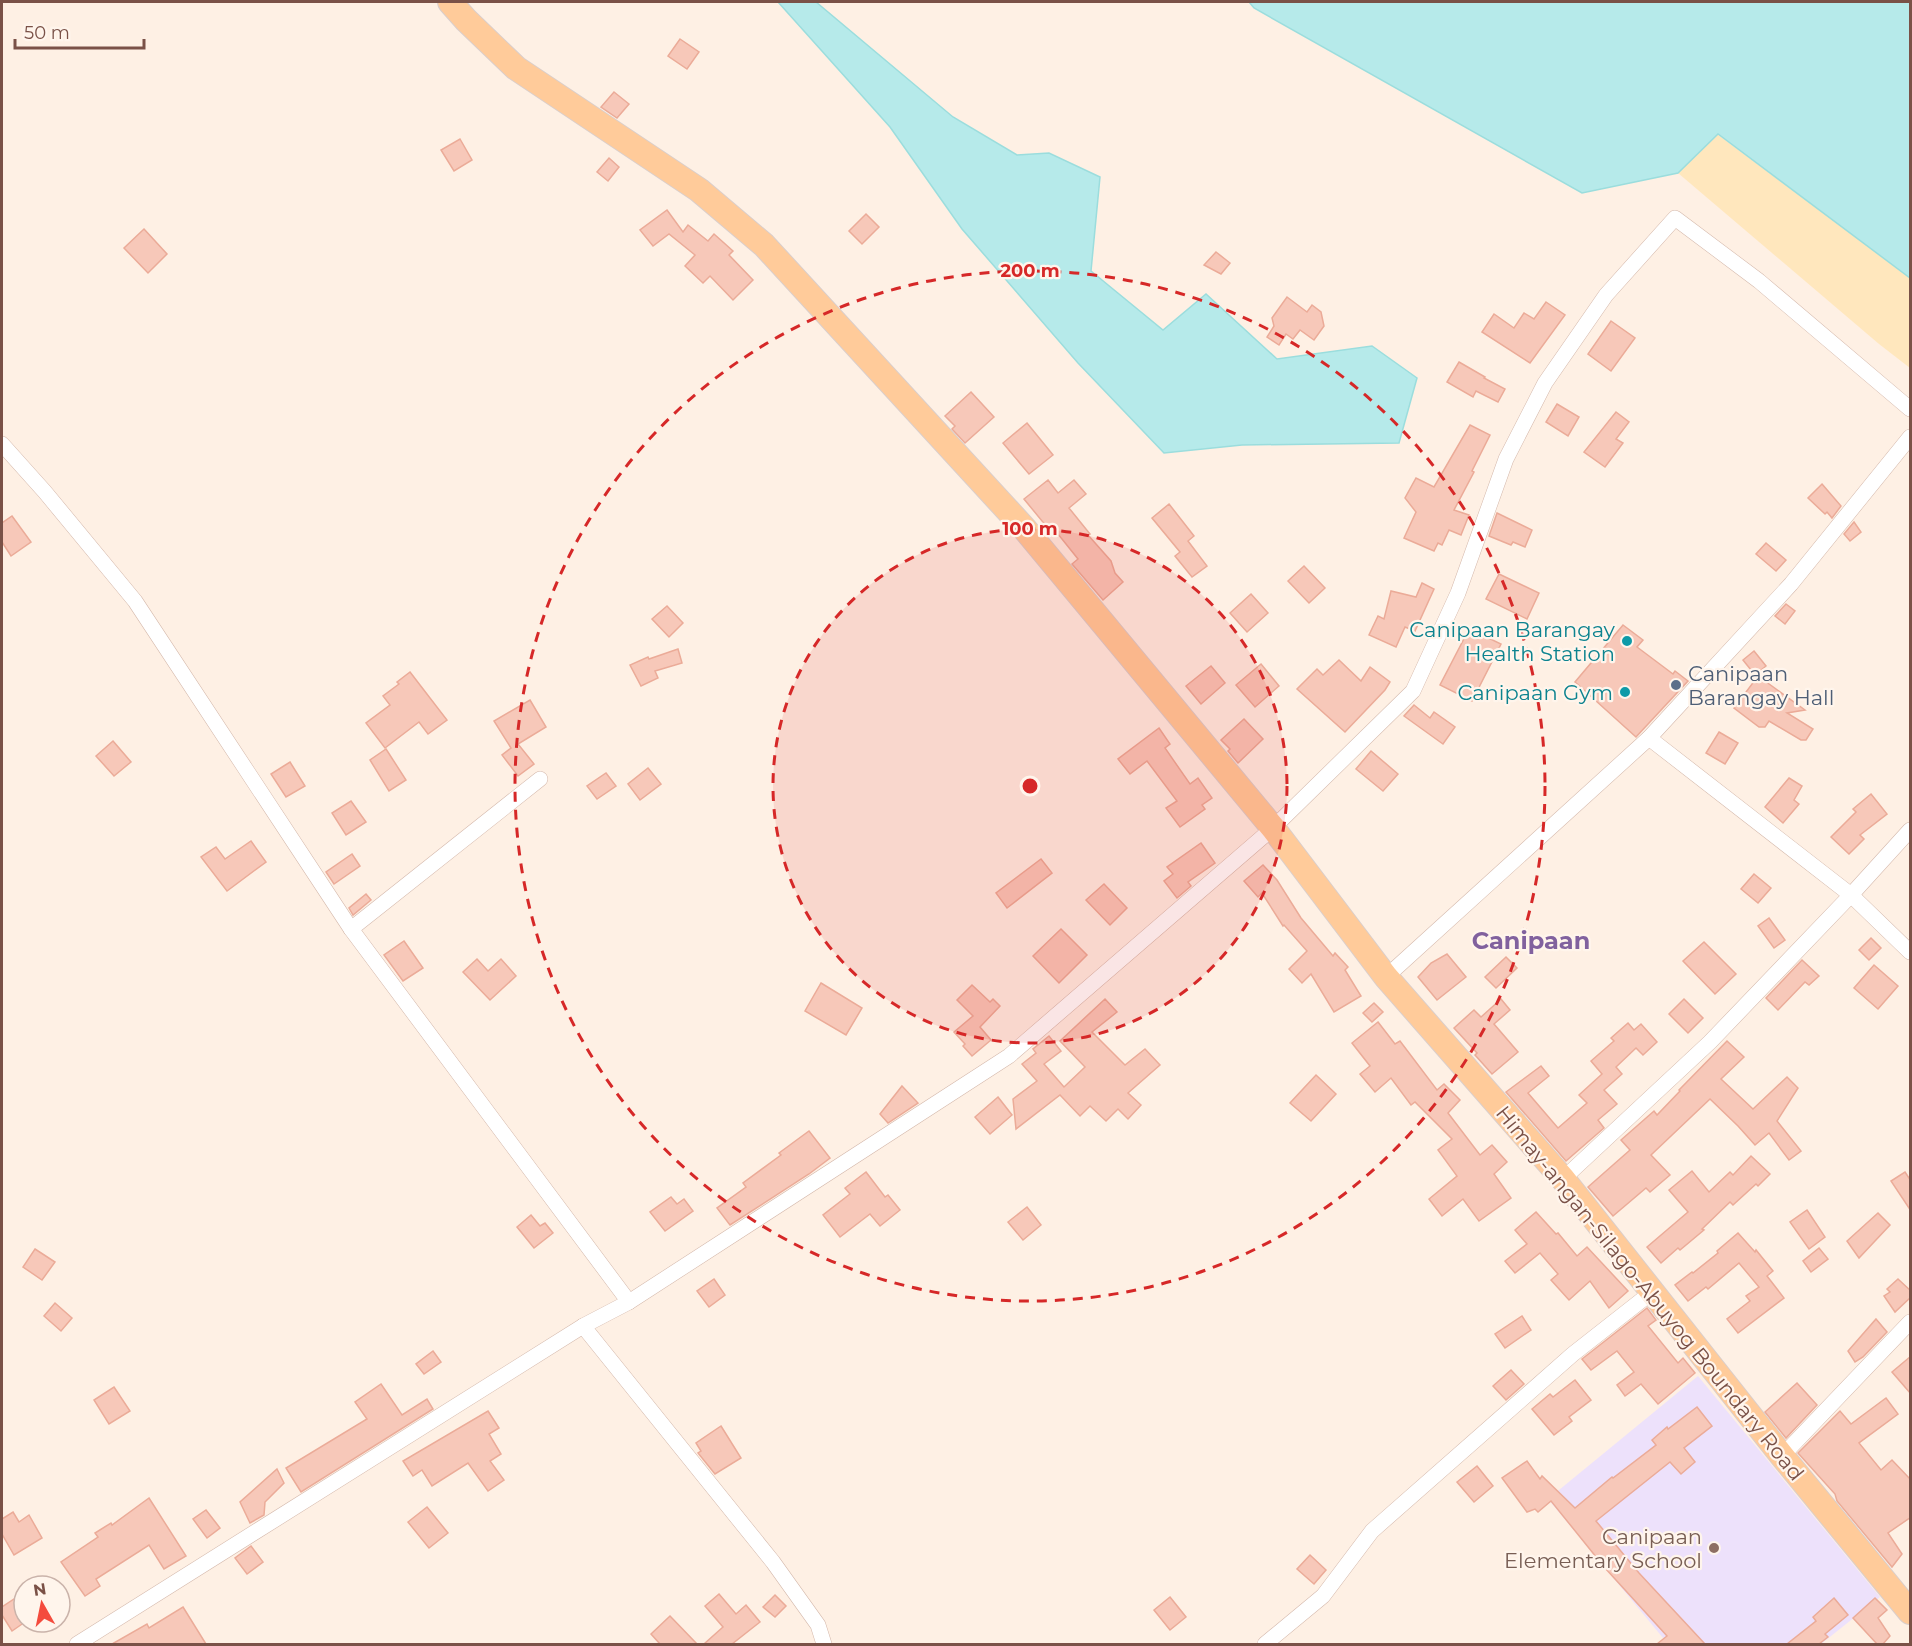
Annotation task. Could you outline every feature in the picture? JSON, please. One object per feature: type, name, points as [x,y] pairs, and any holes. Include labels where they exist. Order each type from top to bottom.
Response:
[{"type":"main road","name":"Himay-angan-Silago-Abuyog Boundary Road","points":[[450,2],[516,68],[699,190],[764,245],[1024,528],[1273,828],[1386,977],[1563,1179],[1782,1456],[1911,1612]]},
{"type":"street","points":[[77,1644],[583,1326],[629,1302],[1010,1056],[1273,828],[1413,691],[1458,593],[1506,459],[1545,383],[1606,295],[1675,218],[1759,281],[1911,409]]},
{"type":"street","points":[[1386,977],[1649,738],[1791,584],[1911,437]]},
{"type":"street","points":[[2,444],[135,601],[351,929],[629,1302]]},
{"type":"street","points":[[1649,738],[1851,895],[1911,952]]},
{"type":"street","points":[[351,929],[540,779]]},
{"type":"street","points":[[1563,1179],[1710,1042],[1911,830]]},
{"type":"street","points":[[1265,1644],[1323,1596],[1372,1531],[1573,1354],[1652,1292]]},
{"type":"street","points":[[1782,1456],[1911,1322]]},
{"type":"street","points":[[583,1326],[773,1562],[818,1625],[824,1644]]},
{"type":"shaded area","name":"Canipaan Elementary School","points":[[1698,1376],[1880,1597],[1821,1644],[1668,1644],[1548,1499]]},
{"type":"sand","points":[[1717,134],[1910,278],[1910,368],[1678,173]]},
{"type":"water","points":[[778,2],[816,2],[953,117],[1017,155],[1049,153],[1100,177],[1091,271],[1163,330],[1206,294],[1277,359],[1372,346],[1417,378],[1399,443],[1242,445],[1164,453],[1078,363],[962,229],[890,127]]},
{"type":"water","points":[[1249,2],[1910,2],[1910,278],[1718,134],[1678,173],[1582,193],[1254,8]]},
{"type":"building","points":[[680,39],[699,52],[687,69],[668,56]]},
{"type":"building","points":[[614,92],[629,104],[617,118],[601,107]]},
{"type":"building","points":[[460,139],[472,160],[454,171],[441,150]]},
{"type":"building","points":[[609,158],[619,167],[608,181],[597,172]]},
{"type":"building","points":[[667,210],[683,232],[688,225],[708,241],[714,234],[733,251],[729,255],[753,280],[733,300],[710,276],[703,283],[685,266],[695,255],[669,234],[653,246],[640,230]]},
{"type":"building","points":[[866,214],[879,227],[862,244],[849,231]]},
{"type":"building","points":[[144,229],[167,254],[148,273],[124,248]]},
{"type":"building","points":[[1216,252],[1230,263],[1221,274],[1204,265]]},
{"type":"building","points":[[1287,297],[1307,312],[1312,305],[1321,312],[1324,326],[1314,340],[1300,330],[1293,339],[1286,334],[1279,345],[1267,337],[1274,326],[1272,318]]},
{"type":"building","points":[[1546,302],[1565,315],[1530,363],[1482,332],[1494,314],[1514,328],[1524,313],[1534,319]]},
{"type":"building","points":[[1611,321],[1635,338],[1611,371],[1588,354]]},
{"type":"building","points":[[1459,362],[1505,389],[1498,402],[1476,391],[1473,397],[1447,382]]},
{"type":"building","points":[[971,392],[994,417],[965,443],[952,429],[955,426],[945,416]]},
{"type":"building","points":[[1557,404],[1579,417],[1568,436],[1546,422]]},
{"type":"building","points":[[1616,412],[1629,422],[1616,439],[1623,443],[1605,467],[1584,452]]},
{"type":"building","points":[[1027,423],[1053,455],[1029,474],[1003,443]]},
{"type":"building","points":[[1470,425],[1490,435],[1454,510],[1469,515],[1461,535],[1449,530],[1442,545],[1438,543],[1434,551],[1404,538],[1416,512],[1405,498],[1416,478],[1434,487]]},
{"type":"building","points":[[1048,480],[1058,493],[1074,480],[1086,494],[1069,508],[1090,534],[1088,535],[1111,561],[1115,573],[1123,582],[1103,600],[1072,564],[1078,559],[1054,529],[1051,532],[1024,499]]},
{"type":"building","points":[[1822,484],[1841,506],[1832,518],[1808,498]]},
{"type":"building","points":[[1169,504],[1194,536],[1188,541],[1207,566],[1192,577],[1175,556],[1180,552],[1152,518]]},
{"type":"building","points":[[1497,513],[1532,530],[1525,547],[1513,542],[1511,545],[1489,536]]},
{"type":"building","points":[[12,516],[31,542],[11,556],[2,542],[2,523]]},
{"type":"building","points":[[1854,522],[1861,532],[1850,541],[1844,534]]},
{"type":"building","points":[[1766,543],[1786,560],[1776,571],[1756,554]]},
{"type":"building","points":[[1304,566],[1325,588],[1309,603],[1288,581]]},
{"type":"building","points":[[1499,574],[1539,593],[1527,619],[1486,599]]},
{"type":"building","points":[[1422,583],[1434,589],[1415,631],[1405,627],[1396,647],[1369,635],[1378,616],[1384,619],[1391,591],[1416,597]]},
{"type":"building","points":[[1251,594],[1268,613],[1247,632],[1230,613]]},
{"type":"building","points":[[1786,604],[1795,611],[1785,624],[1775,616]]},
{"type":"building","points":[[667,606],[683,623],[669,637],[652,619]]},
{"type":"building","name":"Canipaan Gym","points":[[1623,625],[1643,640],[1637,647],[1673,674],[1675,671],[1688,681],[1636,737],[1575,682]]},
{"type":"building","points":[[1474,631],[1501,644],[1472,701],[1440,685],[1467,633],[1472,635]]},
{"type":"building","points":[[678,649],[682,663],[655,671],[658,678],[641,686],[630,665],[648,657],[649,659]]},
{"type":"building","points":[[1754,651],[1766,666],[1755,675],[1743,660]]},
{"type":"building","points":[[1339,660],[1361,681],[1370,667],[1390,682],[1345,732],[1297,689],[1317,669],[1323,675]]},
{"type":"building","points":[[1261,664],[1279,686],[1255,707],[1236,685]]},
{"type":"building","points":[[1211,666],[1225,683],[1201,704],[1186,686]]},
{"type":"building","points":[[410,672],[447,720],[428,734],[419,722],[385,748],[366,723],[390,705],[383,696]]},
{"type":"building","points":[[1758,676],[1805,710],[1787,713],[1813,729],[1806,740],[1801,740],[1769,721],[1765,727],[1759,727],[1734,708]]},
{"type":"building","points":[[530,700],[546,727],[518,744],[534,764],[518,776],[502,755],[511,748],[494,721]]},
{"type":"building","points":[[1414,705],[1430,718],[1434,712],[1455,727],[1443,744],[1404,716]]},
{"type":"building","points":[[1244,719],[1263,739],[1238,763],[1228,751],[1230,749],[1221,740]]},
{"type":"building","points":[[1159,728],[1170,744],[1165,748],[1190,784],[1198,778],[1212,798],[1202,805],[1205,809],[1180,827],[1166,808],[1177,801],[1147,761],[1130,774],[1118,759]]},
{"type":"building","points":[[1719,732],[1738,743],[1725,764],[1706,753]]},
{"type":"building","points":[[113,741],[131,762],[114,776],[96,756]]},
{"type":"building","points":[[386,749],[406,780],[389,791],[370,760]]},
{"type":"building","points":[[1371,751],[1398,774],[1383,791],[1356,769]]},
{"type":"building","points":[[290,762],[305,786],[286,797],[271,774]]},
{"type":"building","points":[[648,768],[661,784],[640,800],[628,784]]},
{"type":"building","points":[[606,773],[616,786],[597,799],[587,786]]},
{"type":"building","points":[[1789,778],[1802,786],[1794,800],[1799,804],[1783,823],[1765,807]]},
{"type":"building","points":[[1871,794],[1887,814],[1860,835],[1864,839],[1849,854],[1831,837],[1856,812],[1853,809]]},
{"type":"building","points":[[351,801],[366,822],[346,835],[332,813]]},
{"type":"building","points":[[251,841],[266,862],[227,891],[201,857],[216,847],[225,859]]},
{"type":"building","points":[[1201,843],[1215,863],[1188,882],[1191,886],[1177,898],[1164,881],[1173,874],[1167,867]]},
{"type":"building","points":[[352,854],[360,866],[334,884],[326,872]]},
{"type":"building","points":[[1041,859],[1052,873],[1007,908],[996,893]]},
{"type":"building","points":[[1263,865],[1277,880],[1301,918],[1333,956],[1335,953],[1348,967],[1345,970],[1361,996],[1334,1012],[1311,974],[1302,983],[1289,969],[1307,951],[1283,926],[1262,893],[1258,897],[1244,881]]},
{"type":"building","points":[[1754,874],[1771,888],[1758,903],[1741,889]]},
{"type":"building","points":[[1104,884],[1127,908],[1110,925],[1086,900]]},
{"type":"building","points":[[366,894],[371,900],[353,915],[349,908]]},
{"type":"building","points":[[1769,918],[1785,940],[1774,948],[1758,926]]},
{"type":"building","points":[[1061,929],[1087,955],[1059,983],[1033,956]]},
{"type":"building","points":[[1871,938],[1881,948],[1869,960],[1859,950]]},
{"type":"building","points":[[404,941],[423,968],[403,981],[384,955]]},
{"type":"building","points":[[1704,942],[1736,974],[1715,994],[1683,961]]},
{"type":"building","points":[[1447,954],[1466,977],[1437,1000],[1418,977],[1431,963]]},
{"type":"building","points":[[1506,957],[1517,968],[1496,988],[1485,977]]},
{"type":"building","points":[[477,959],[488,971],[501,959],[516,976],[490,1000],[463,972]]},
{"type":"building","points":[[1802,960],[1819,976],[1809,985],[1805,982],[1778,1010],[1766,998]]},
{"type":"building","points":[[1874,965],[1898,986],[1878,1009],[1854,988]]},
{"type":"building","points":[[821,983],[862,1008],[846,1035],[805,1011]]},
{"type":"building","points":[[972,985],[990,1002],[993,999],[1000,1006],[980,1027],[991,1040],[972,1056],[954,1032],[973,1016],[957,1000]]},
{"type":"building","points":[[1105,999],[1117,1012],[1092,1032],[1125,1065],[1145,1049],[1160,1065],[1128,1093],[1141,1105],[1128,1119],[1118,1109],[1106,1121],[1090,1106],[1080,1116],[1060,1095],[1016,1129],[1013,1099],[1037,1081],[1022,1064],[1036,1053],[1033,1049],[1049,1036],[1061,1051],[1044,1064],[1064,1087],[1085,1067],[1060,1041]]},
{"type":"building","points":[[1501,999],[1510,1010],[1494,1024],[1518,1052],[1492,1074],[1475,1055],[1477,1053],[1454,1028],[1474,1010],[1481,1017]]},
{"type":"building","points":[[1684,999],[1703,1018],[1688,1033],[1669,1014]]},
{"type":"building","points":[[1374,1003],[1383,1012],[1372,1022],[1363,1013]]},
{"type":"building","points":[[1378,1022],[1395,1044],[1400,1041],[1437,1090],[1444,1084],[1460,1100],[1448,1113],[1480,1155],[1492,1145],[1507,1162],[1494,1174],[1511,1198],[1479,1221],[1463,1199],[1442,1216],[1429,1199],[1457,1176],[1438,1150],[1452,1139],[1415,1102],[1411,1105],[1391,1078],[1375,1092],[1360,1074],[1370,1066],[1352,1043]]},
{"type":"building","points":[[1628,1023],[1634,1030],[1641,1024],[1657,1042],[1643,1055],[1636,1048],[1616,1067],[1622,1074],[1604,1090],[1617,1104],[1598,1120],[1604,1128],[1566,1161],[1506,1092],[1541,1066],[1549,1076],[1528,1093],[1558,1128],[1587,1103],[1579,1095],[1602,1074],[1591,1061],[1614,1041],[1611,1038]]},
{"type":"building","points":[[1727,1041],[1744,1057],[1721,1079],[1753,1109],[1787,1077],[1798,1088],[1777,1121],[1801,1151],[1789,1160],[1769,1133],[1755,1145],[1710,1099],[1651,1155],[1670,1175],[1650,1192],[1646,1188],[1613,1216],[1588,1187],[1630,1150],[1621,1140],[1654,1111],[1657,1115]]},
{"type":"building","points":[[1316,1075],[1336,1094],[1311,1121],[1290,1103]]},
{"type":"building","points":[[902,1086],[918,1103],[888,1123],[880,1114]]},
{"type":"building","points":[[998,1097],[1012,1115],[990,1134],[975,1117]]},
{"type":"building","points":[[809,1131],[830,1158],[730,1225],[717,1208],[746,1187],[743,1183]]},
{"type":"building","points":[[1751,1156],[1770,1174],[1733,1205],[1730,1202],[1702,1229],[1704,1230],[1661,1263],[1647,1247],[1688,1212],[1669,1190],[1692,1171],[1709,1192],[1730,1172],[1733,1175]]},
{"type":"building","points":[[866,1172],[885,1197],[888,1195],[900,1210],[880,1226],[870,1214],[840,1237],[823,1215],[850,1194],[845,1188]]},
{"type":"building","points":[[1905,1172],[1911,1181],[1911,1211],[1891,1181]]},
{"type":"building","points":[[671,1197],[677,1204],[684,1199],[693,1211],[665,1231],[650,1212]]},
{"type":"building","points":[[1027,1207],[1041,1225],[1023,1240],[1008,1222]]},
{"type":"building","points":[[1807,1210],[1825,1237],[1809,1249],[1790,1222]]},
{"type":"building","points":[[1536,1212],[1577,1256],[1587,1247],[1628,1291],[1609,1308],[1590,1281],[1569,1300],[1551,1280],[1558,1274],[1540,1253],[1515,1273],[1505,1261],[1527,1244],[1515,1230]]},
{"type":"building","points":[[1878,1213],[1890,1225],[1859,1258],[1847,1241]]},
{"type":"building","points":[[531,1215],[540,1226],[545,1223],[553,1233],[534,1248],[517,1227]]},
{"type":"building","points":[[1738,1233],[1773,1271],[1767,1276],[1784,1298],[1738,1333],[1727,1319],[1750,1301],[1746,1296],[1759,1287],[1739,1263],[1708,1289],[1706,1287],[1688,1301],[1675,1285],[1718,1253],[1717,1251]]},
{"type":"building","points":[[1819,1248],[1828,1259],[1811,1272],[1803,1261]]},
{"type":"building","points":[[35,1249],[55,1262],[42,1280],[23,1267]]},
{"type":"building","points":[[714,1279],[725,1295],[709,1307],[697,1291]]},
{"type":"building","points":[[1898,1279],[1911,1291],[1911,1297],[1895,1312],[1884,1296],[1890,1292],[1887,1289]]},
{"type":"building","points":[[55,1303],[72,1318],[61,1331],[44,1316]]},
{"type":"building","points":[[1647,1308],[1656,1320],[1648,1326],[1678,1363],[1683,1358],[1695,1373],[1658,1404],[1641,1384],[1625,1396],[1617,1385],[1634,1372],[1617,1351],[1591,1370],[1582,1359]]},
{"type":"building","points":[[1522,1316],[1531,1330],[1505,1348],[1495,1334]]},
{"type":"building","points":[[1876,1319],[1887,1332],[1863,1357],[1855,1362],[1848,1351]]},
{"type":"building","points":[[433,1351],[441,1362],[424,1374],[416,1364]]},
{"type":"building","points":[[1911,1356],[1911,1394],[1892,1372]]},
{"type":"building","points":[[1511,1370],[1524,1384],[1506,1400],[1493,1386]]},
{"type":"building","points":[[1575,1380],[1591,1400],[1569,1417],[1572,1421],[1554,1435],[1532,1409],[1550,1394],[1553,1397]]},
{"type":"building","points":[[1797,1383],[1817,1405],[1786,1438],[1765,1412]]},
{"type":"building","points":[[381,1384],[402,1415],[427,1399],[433,1409],[301,1492],[286,1468],[367,1419],[355,1402]]},
{"type":"building","points":[[114,1387],[130,1411],[109,1424],[94,1400]]},
{"type":"building","points":[[1886,1398],[1898,1414],[1859,1443],[1881,1470],[1892,1460],[1911,1480],[1911,1517],[1888,1533],[1902,1554],[1892,1567],[1837,1501],[1835,1494],[1798,1453],[1840,1411],[1851,1424]]},
{"type":"building","points":[[1697,1407],[1712,1426],[1684,1448],[1695,1462],[1681,1474],[1670,1462],[1596,1521],[1639,1573],[1705,1644],[1657,1644],[1667,1636],[1605,1568],[1551,1501],[1538,1512],[1535,1509],[1527,1512],[1502,1478],[1527,1461],[1540,1479],[1542,1476],[1575,1508],[1656,1445],[1652,1440],[1667,1427],[1668,1429]]},
{"type":"building","points":[[488,1411],[499,1428],[489,1434],[501,1454],[490,1461],[504,1480],[488,1491],[468,1463],[432,1486],[422,1470],[413,1476],[403,1461]]},
{"type":"building","points":[[721,1426],[741,1458],[715,1474],[698,1453],[701,1451],[696,1443]]},
{"type":"building","points":[[1477,1466],[1493,1486],[1474,1502],[1457,1482]]},
{"type":"building","points":[[277,1469],[284,1483],[265,1502],[264,1515],[250,1523],[240,1502]]},
{"type":"building","points":[[149,1498],[186,1556],[164,1569],[149,1545],[96,1579],[100,1586],[85,1596],[72,1578],[72,1574],[69,1574],[61,1562],[98,1537],[95,1533],[111,1523],[112,1525]]},
{"type":"building","points":[[427,1507],[448,1533],[429,1548],[408,1522]]},
{"type":"building","points":[[206,1510],[220,1528],[207,1538],[193,1519]]},
{"type":"building","points":[[13,1512],[19,1522],[29,1515],[42,1538],[14,1555],[2,1534],[2,1519]]},
{"type":"building","points":[[251,1546],[263,1562],[247,1574],[235,1558]]},
{"type":"building","points":[[1310,1555],[1326,1570],[1314,1584],[1297,1569]]},
{"type":"building","points":[[719,1594],[736,1614],[746,1605],[760,1622],[732,1644],[704,1644],[723,1627],[705,1606]]},
{"type":"building","points":[[775,1595],[786,1606],[775,1617],[763,1607]]},
{"type":"building","points":[[1170,1597],[1186,1617],[1170,1630],[1154,1610]]},
{"type":"building","points":[[1834,1598],[1848,1615],[1825,1634],[1828,1637],[1819,1644],[1787,1644],[1816,1621],[1813,1617]]},
{"type":"building","points":[[1875,1598],[1887,1610],[1878,1618],[1890,1636],[1883,1644],[1877,1644],[1853,1618]]},
{"type":"building","points":[[12,1600],[12,1631],[2,1615],[2,1607]]},
{"type":"building","points":[[183,1607],[206,1644],[112,1644],[147,1624],[149,1628]]},
{"type":"building","points":[[670,1616],[697,1644],[660,1644],[651,1634]]},
{"type":"place","name":"Canipaan Barangay Health Station","points":[[1627,641]]},
{"type":"place","name":"Canipaan Barangay Hall","points":[[1676,685]]},
{"type":"place","name":"Canipaan Gym","points":[[1625,692]]},
{"type":"place","name":"Canipaan Elementary School","points":[[1714,1548]]},
{"type":"district","name":"Canipaan","points":[[1531,940]]}]
